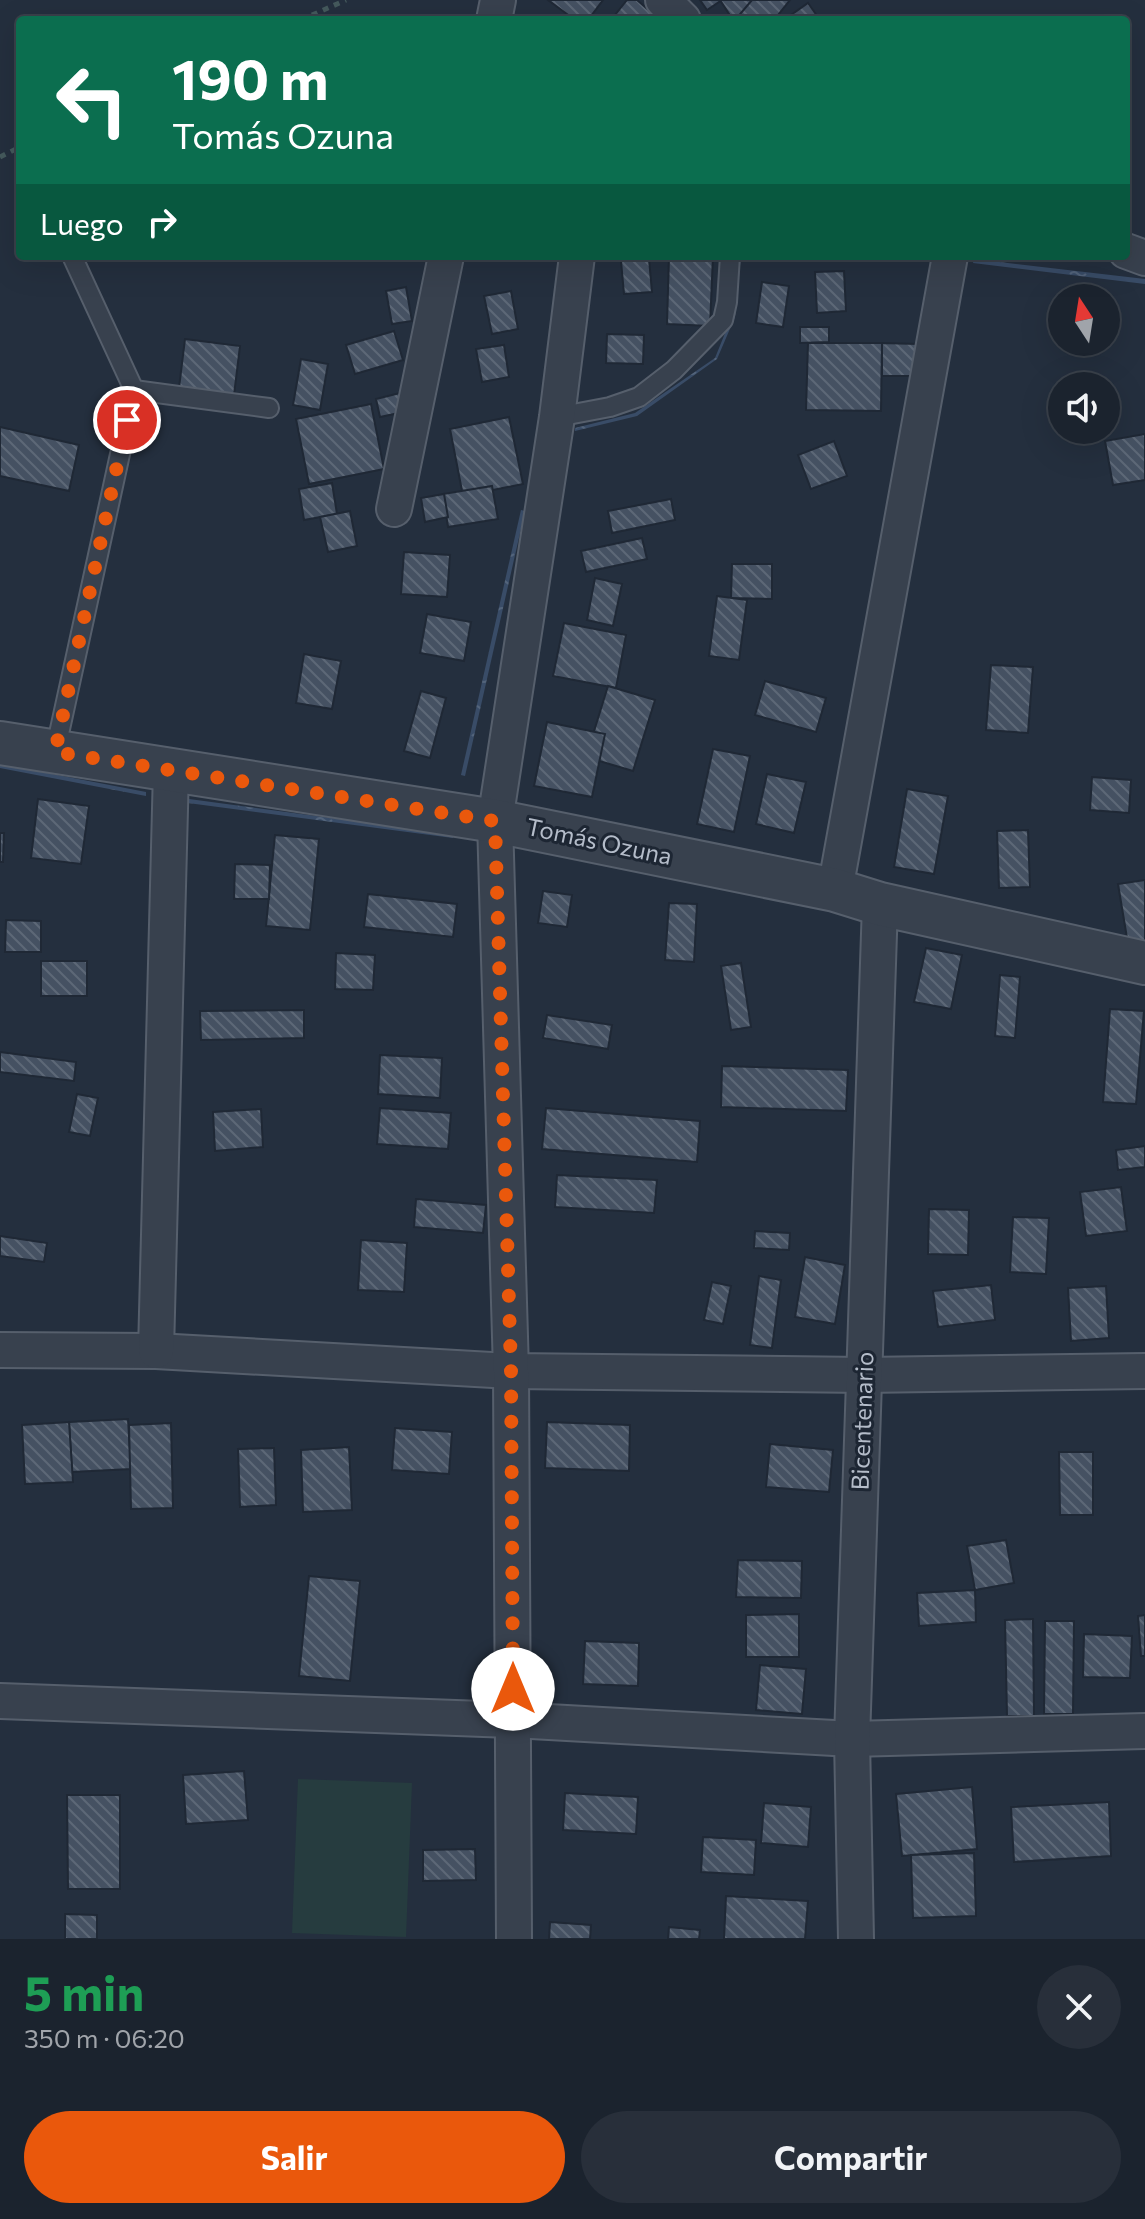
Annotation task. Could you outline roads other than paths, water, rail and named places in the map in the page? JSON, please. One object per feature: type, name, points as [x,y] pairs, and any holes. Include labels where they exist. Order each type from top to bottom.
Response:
[{"type":"street","points":[[663,0],[679,16]]},
{"type":"street","points":[[394,509],[445,260]]},
{"type":"street","points":[[514,1939],[511,1371],[495,821],[557,417],[577,260]]},
{"type":"street","points":[[835,890],[949,260]]},
{"type":"street","name":"Tomás Ozuna","points":[[0,743],[495,821],[835,890],[880,904],[1145,963]]},
{"type":"street","points":[[156,1351],[171,770]]},
{"type":"street","name":"Bicentenario","points":[[856,1939],[852,1739],[880,904]]},
{"type":"street","points":[[0,1350],[156,1351],[511,1371],[864,1375],[1145,1371]]},
{"type":"street","points":[[0,1701],[513,1720],[852,1739],[1145,1731]]},
{"type":"lane","points":[[55,752],[134,390],[74,260]]},
{"type":"lane","points":[[557,417],[610,407],[639,397],[674,370],[723,320],[730,260]]},
{"type":"lane","points":[[134,390],[269,408]]},
{"type":"water","points":[[738,260],[741,260],[735,317],[717,359],[637,416],[575,431],[575,428],[635,413],[715,358],[732,316]]},
{"type":"water","points":[[974,260],[983,260],[1145,279],[1145,284],[973,263]]},
{"type":"water","points":[[521,510],[525,511],[465,776],[461,775]]},
{"type":"water","points":[[0,764],[146,792],[146,796],[0,768]]},
{"type":"water","points":[[189,799],[452,834],[453,838],[188,803]]}]
